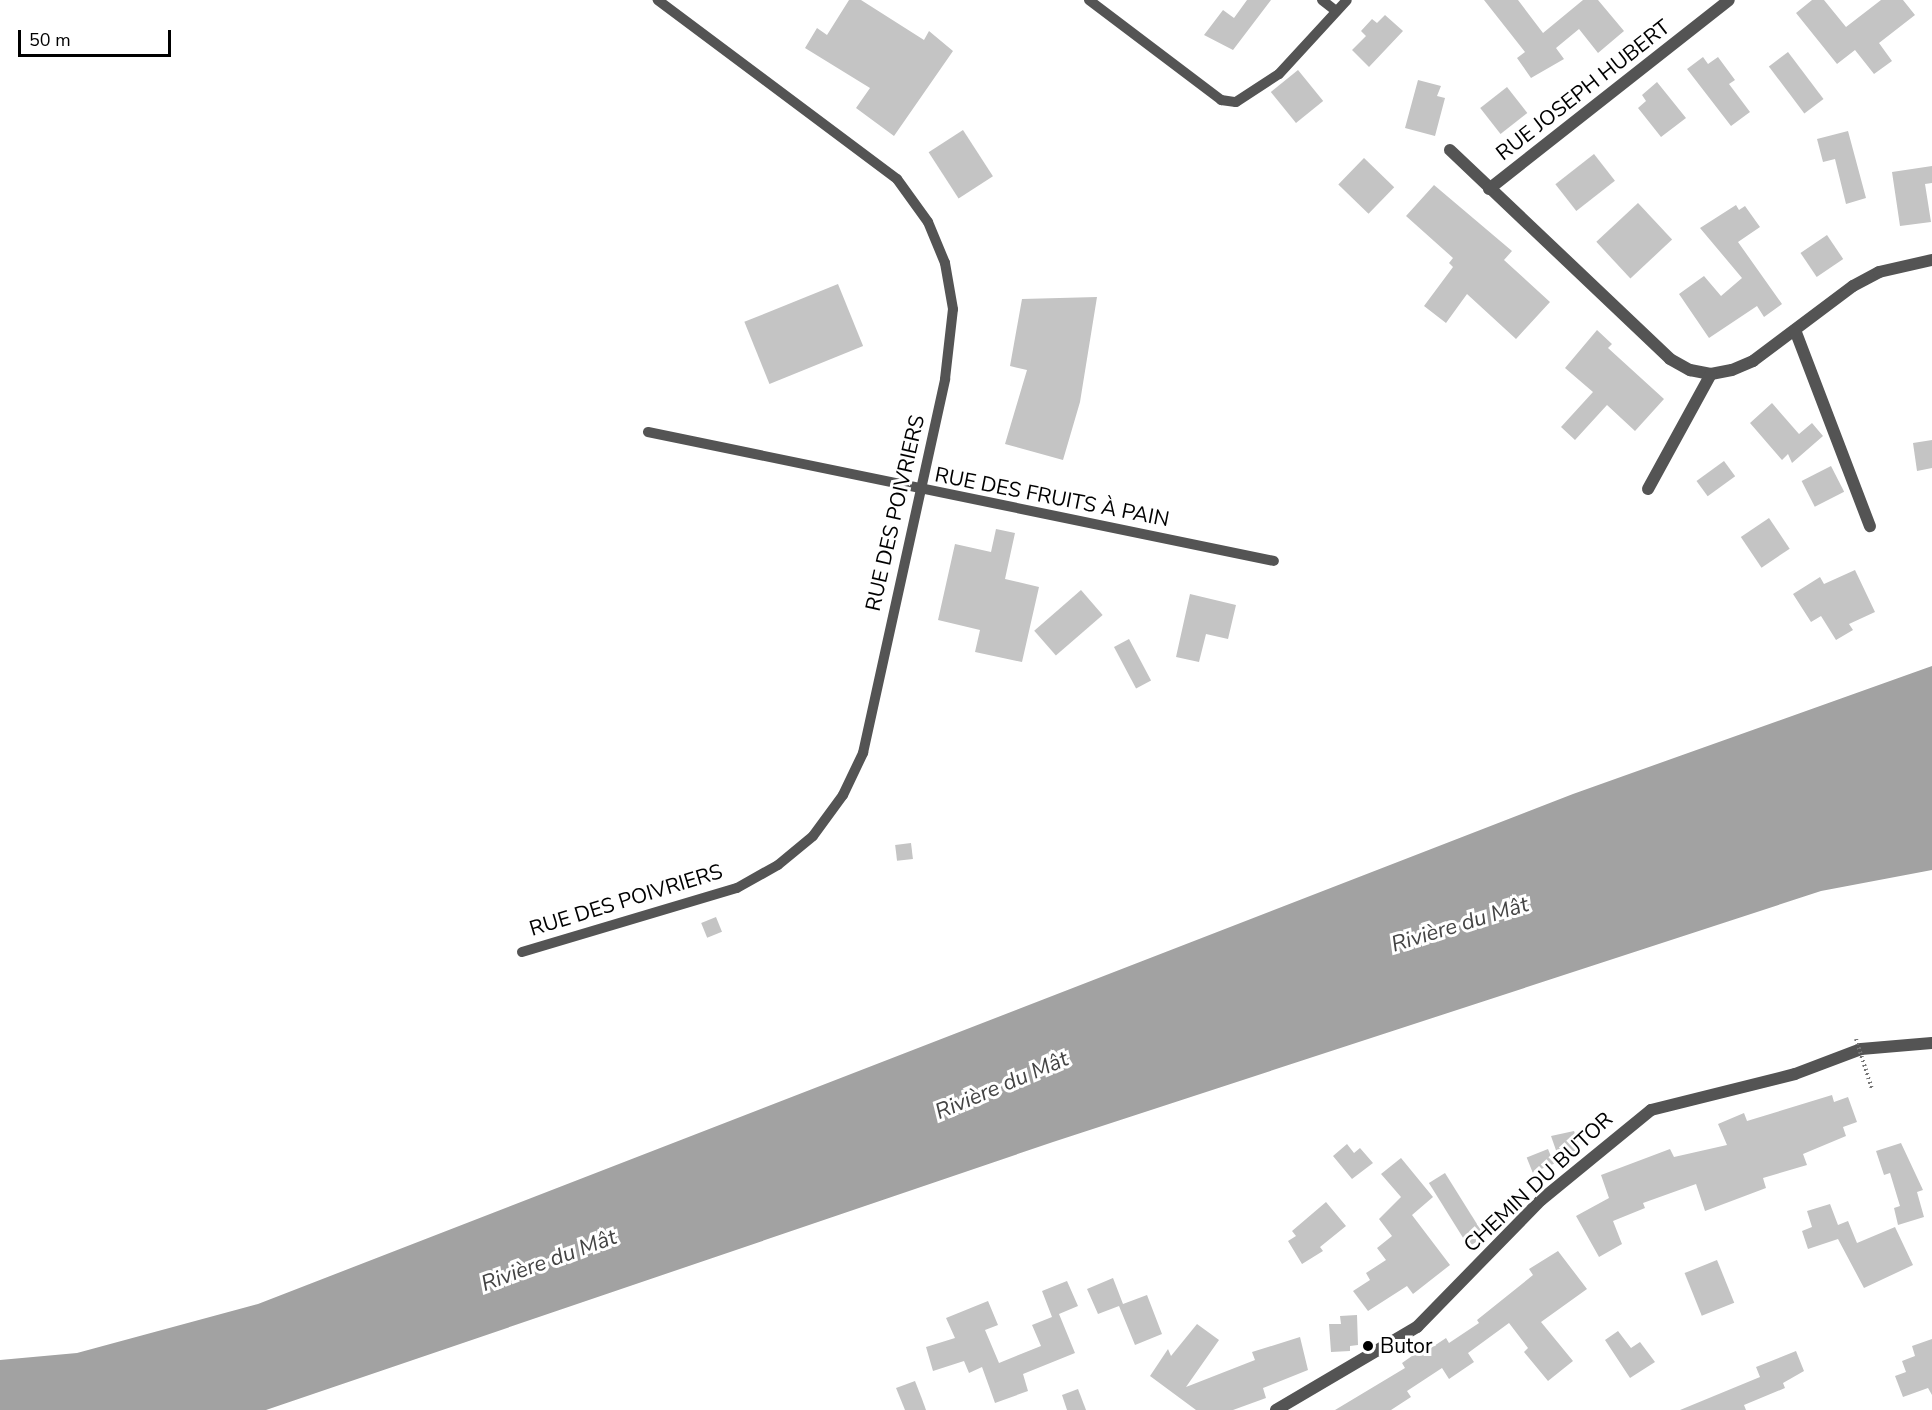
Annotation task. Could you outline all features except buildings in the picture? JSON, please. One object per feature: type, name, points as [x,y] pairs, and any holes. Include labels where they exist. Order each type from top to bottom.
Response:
[{"type":"street","name":"RUE JOSEPH HUBERT","points":[[1489,189],[1729,0]]},
{"type":"street","points":[[1450,150],[1670,359],[1711,374],[1753,361],[1879,272],[1932,260]]},
{"type":"street","points":[[1795,330],[1870,526]]},
{"type":"street","points":[[1648,489],[1711,374]]},
{"type":"street","name":"CHEMIN DU BUTOR","points":[[1276,1410],[1416,1327],[1541,1200],[1650,1110],[1795,1074],[1861,1049],[1932,1043]]},
{"type":"lane","name":"RUE DES POIVRIERS","points":[[522,952],[737,888],[778,865],[813,836],[843,795],[863,753],[918,490],[945,379],[953,309],[945,262],[928,222],[897,179],[658,0]]},
{"type":"lane","points":[[1089,0],[1221,100],[1236,102],[1279,74],[1347,0]]},
{"type":"lane","points":[[1322,0],[1336,11]]},
{"type":"lane","name":"RUE DES FRUITS À PAIN","points":[[648,432],[918,490],[1274,561]]},
{"type":"path","points":[[1856,1039],[1872,1089]]},
{"type":"water","name":"Rivière du Mât","points":[[1932,666],[1932,870],[1821,891],[1053,1142],[266,1410],[0,1410],[0,1360],[77,1353],[258,1304],[1573,794]]},
{"type":"place","name":"Butor","points":[[1368,1346]]}]
